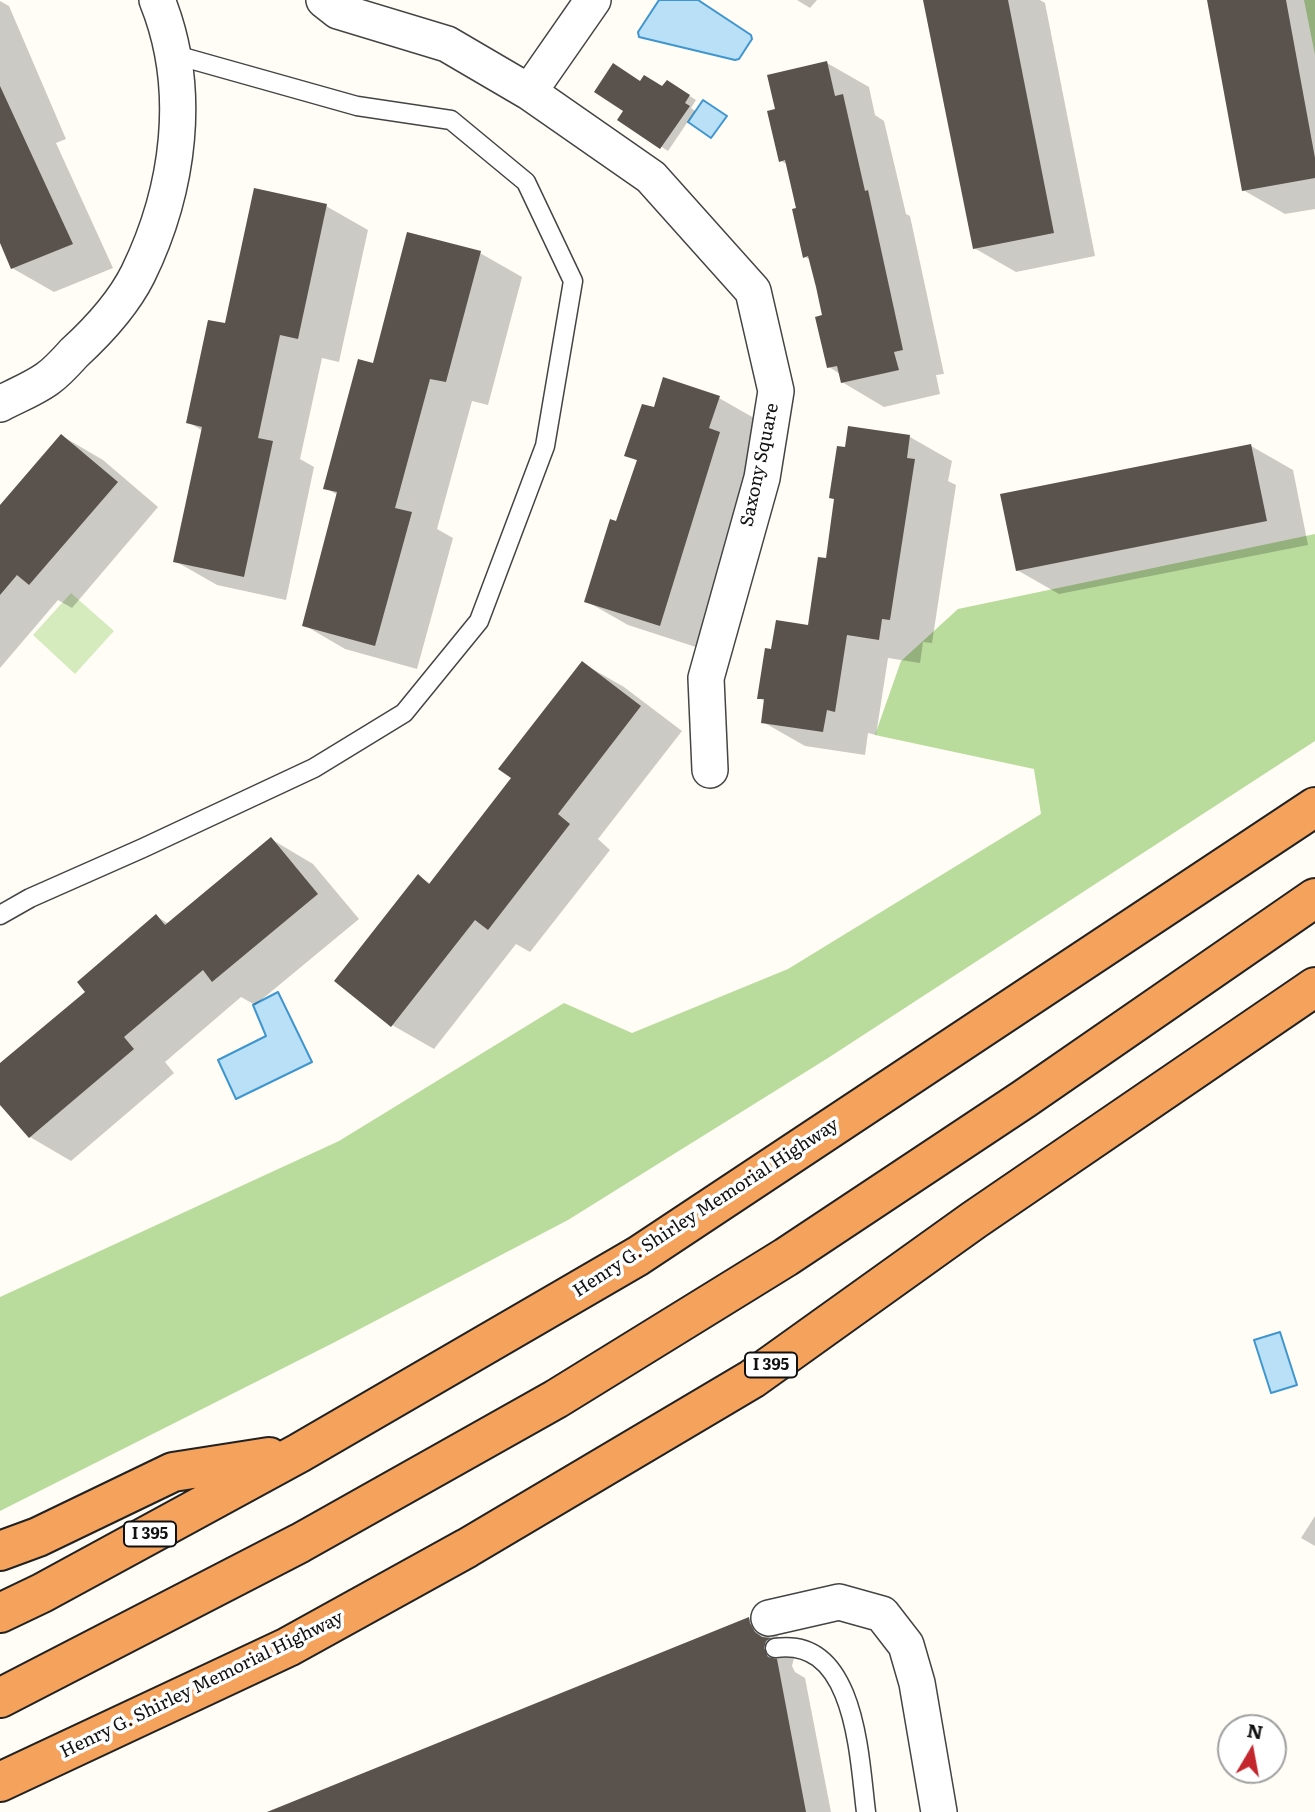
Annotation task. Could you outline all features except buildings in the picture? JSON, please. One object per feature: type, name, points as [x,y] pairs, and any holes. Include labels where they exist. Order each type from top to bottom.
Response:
[{"type":"highway","name":"Henry G. Shirley Memorial Highway","points":[[0,1613],[42,1593],[299,1453],[638,1256],[1315,807]]},
{"type":"highway","points":[[0,1698],[300,1543],[568,1392],[786,1257],[1024,1100],[1315,898]]},
{"type":"highway","name":"Henry G. Shirley Memorial Highway","points":[[0,1782],[288,1647],[467,1548],[752,1379],[974,1220],[1315,987]]},
{"type":"highway","points":[[0,1551],[38,1537],[173,1472],[299,1453]]},
{"type":"highway","points":[[0,1793],[195,1692]]},
{"type":"street","points":[[0,404],[47,379],[100,329],[137,276],[162,215],[175,166],[179,123],[172,54],[157,0]]},
{"type":"street","name":"Saxony Square","points":[[324,0],[338,11],[447,44],[529,92],[651,177],[754,291],[776,391],[762,478],[706,678],[710,770]]},
{"type":"street","points":[[529,92],[593,0]]},
{"type":"street","points":[[772,1633],[839,1602],[882,1615],[906,1646],[917,1684],[939,1812]]},
{"type":"lane","points":[[0,915],[30,898],[314,768],[404,713],[479,621],[545,446],[573,281],[526,182],[451,120],[356,106],[172,54]]},
{"type":"lane","points":[[772,1633],[786,1646],[806,1650],[830,1667],[845,1691],[866,1812]]},
{"type":"green space","points":[[1304,0],[1315,0],[1315,55]]},
{"type":"green space","points":[[1315,534],[1315,741],[828,1058],[568,1220],[335,1342],[0,1511],[0,1297],[339,1141],[564,1003],[632,1033],[788,969],[1041,814],[1034,769],[875,735],[901,661],[958,609]]},
{"type":"green space","points":[[71,593],[114,631],[75,674],[33,635]]},
{"type":"water","points":[[659,0],[698,0],[751,35],[752,39],[739,59],[735,60],[639,37],[638,32]]},
{"type":"water","points":[[703,100],[727,116],[711,138],[688,122]]},
{"type":"water","points":[[278,992],[312,1062],[236,1099],[218,1060],[266,1036],[253,1005]]},
{"type":"water","points":[[1280,1332],[1297,1385],[1271,1393],[1254,1340]]}]
